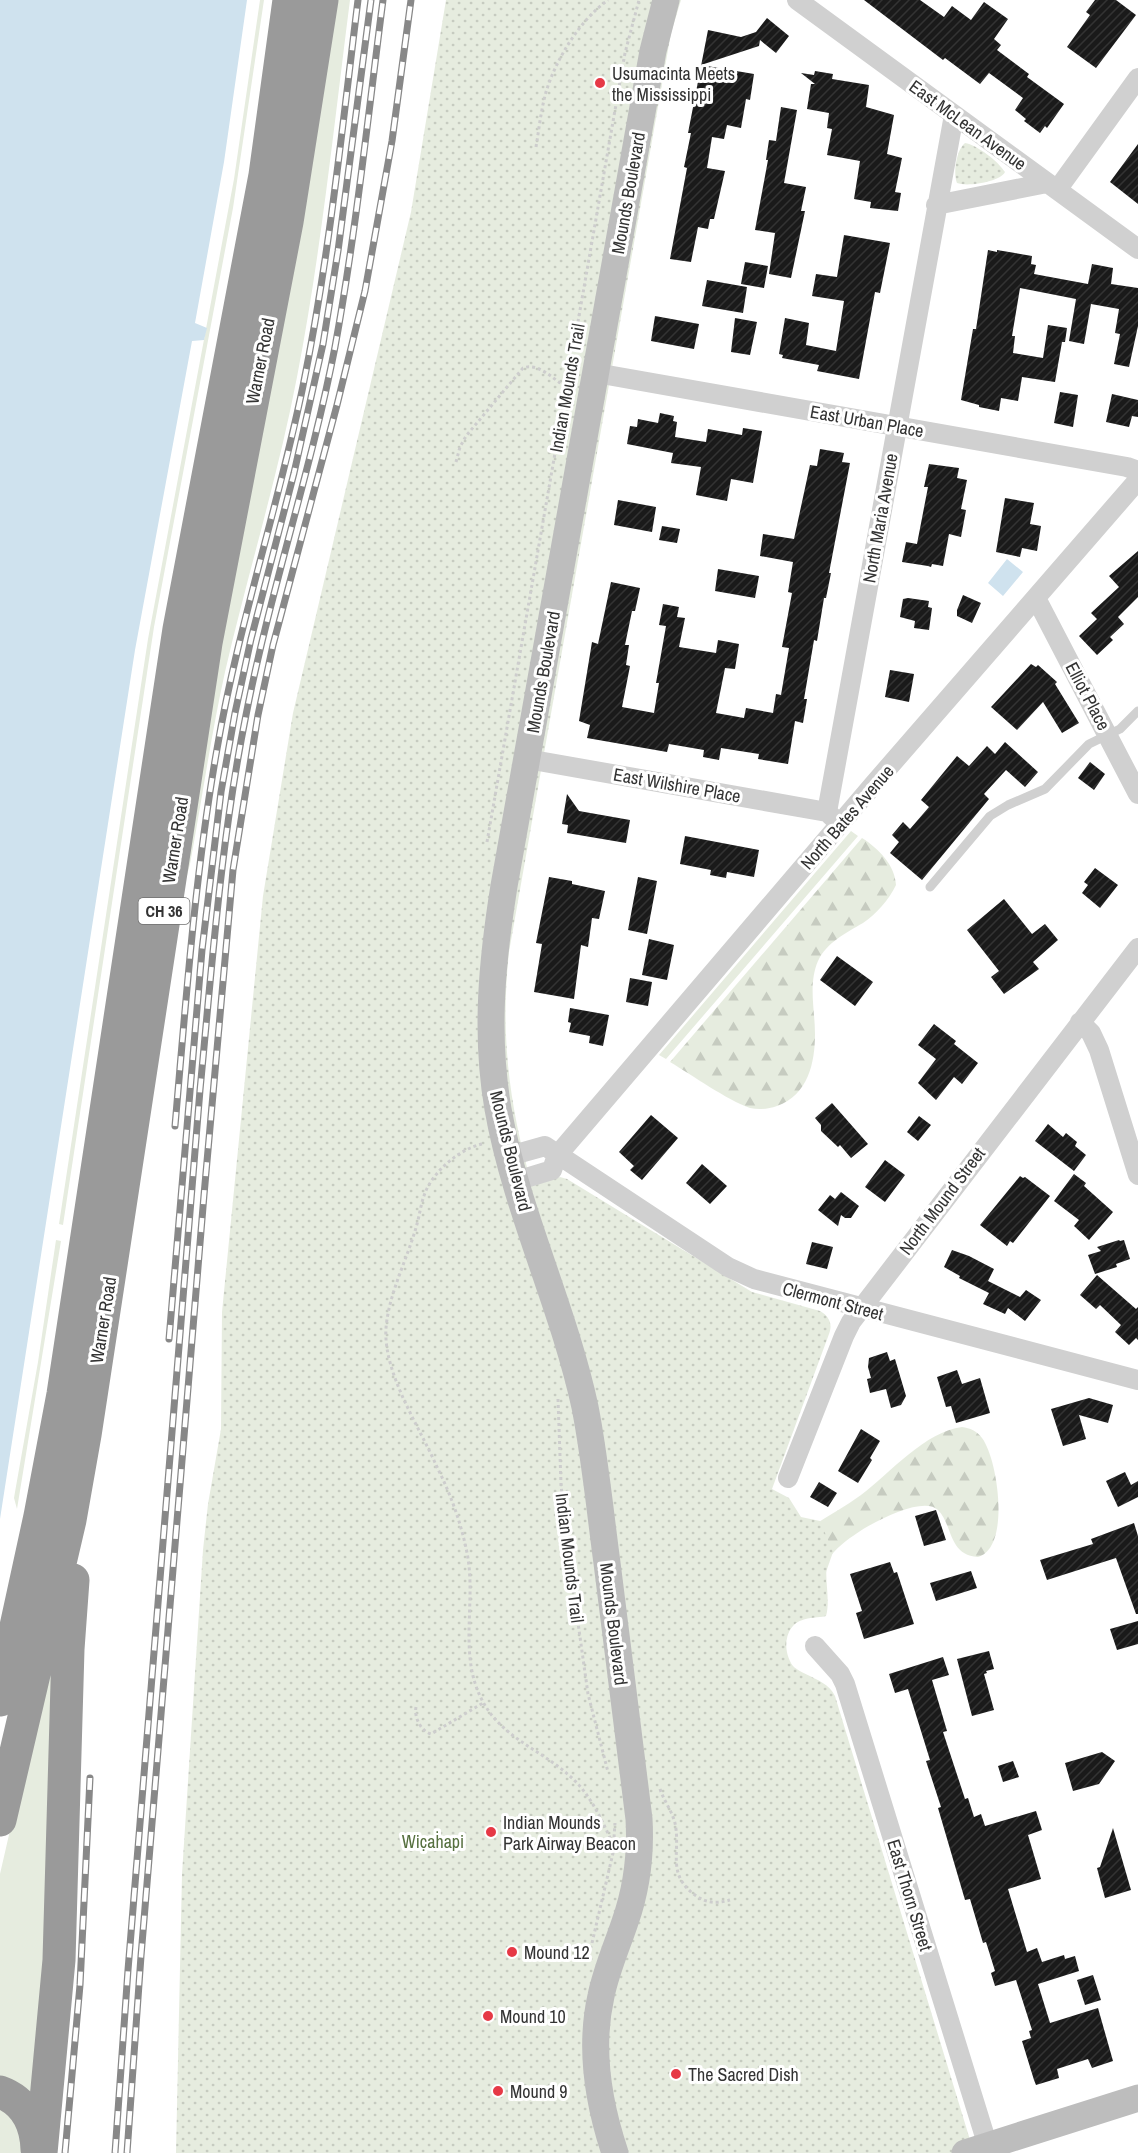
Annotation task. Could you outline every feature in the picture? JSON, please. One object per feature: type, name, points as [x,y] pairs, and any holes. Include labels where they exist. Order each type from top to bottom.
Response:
[{"type":"highway","name":"Warner Road","points":[[0,1700],[40,1516],[63,1394],[176,649],[265,176],[289,0]]},
{"type":"highway","name":"Warner Road","points":[[0,1820],[67,1530],[85,1436],[206,643],[289,212],[322,0]]},
{"type":"highway","points":[[39,2153],[59,1960],[68,1649],[85,1436]]},
{"type":"highway","points":[[0,2092],[17,2101],[30,2116],[39,2153]]},
{"type":"street","name":"Mounds Boulevard","points":[[615,2153],[599,2092],[596,2033],[601,1993],[633,1894],[639,1856],[639,1818],[585,1408],[565,1328],[513,1169],[498,1109],[490,1038],[491,996],[501,909],[653,51],[666,0]]},
{"type":"street","name":"East McLean Avenue","points":[[797,0],[1138,249]]},
{"type":"street","points":[[936,205],[1052,187],[1138,78]]},
{"type":"street","name":"North Maria Avenue","points":[[833,818],[897,427],[954,115]]},
{"type":"street","name":"East Urban Place","points":[[596,373],[1127,467],[1138,471]]},
{"type":"street","name":"North Bates Avenue","points":[[557,1155],[833,818],[1036,598],[1138,480]]},
{"type":"street","name":"Elliot Place","points":[[1036,598],[1138,794]]},
{"type":"street","name":"East Wilshire Place","points":[[527,759],[833,818]]},
{"type":"street","name":"North Mound Street","points":[[788,1478],[844,1336],[861,1308],[1138,948]]},
{"type":"street","points":[[1080,1022],[1090,1033],[1099,1050],[1138,1175]]},
{"type":"street","name":"Clermont Street","points":[[513,1169],[545,1146],[741,1274],[861,1308],[1138,1380]]},
{"type":"street","name":"East Thorn Street","points":[[815,1646],[840,1674],[845,1684],[981,2151]]},
{"type":"street","points":[[981,2151],[1138,2098]]},
{"type":"lane","points":[[930,887],[990,816],[1045,789],[1089,744],[1122,728],[1138,711]]},
{"type":"path","points":[[536,147],[546,94],[553,75],[581,24],[608,0]]},
{"type":"path","name":"Indian Mounds Trail","points":[[497,777],[625,54],[639,0]]},
{"type":"path","points":[[456,462],[466,436],[523,368],[537,367],[567,387]]},
{"type":"path","points":[[482,1144],[463,1151],[429,1184],[390,1306],[386,1335],[391,1367],[450,1495],[465,1545],[470,1579],[469,1662],[483,1703],[502,1729],[566,1773],[582,1787],[614,1845]]},
{"type":"path","name":"Indian Mounds Trail","points":[[558,1395],[561,1495],[586,1684],[591,1712],[610,1778]]},
{"type":"path","points":[[416,1707],[417,1720],[427,1733],[431,1734],[483,1703]]},
{"type":"path","points":[[658,1785],[674,1819],[676,1864],[683,1884],[699,1898],[708,1902],[730,1900]]},
{"type":"path","points":[[598,1915],[614,1845],[614,1818]]},
{"type":"green space","points":[[260,0],[264,0],[233,208],[154,627],[63,1225],[59,1224],[148,639],[234,179]]},
{"type":"green space","points":[[335,0],[350,0],[306,330],[281,451],[225,672],[186,879],[198,770]]},
{"type":"green space","name":"Wic̣aḣapi","points":[[446,0],[681,0],[671,33],[509,952],[506,982],[508,1070],[517,1127],[532,1185],[560,1177],[567,1179],[752,1292],[820,1311],[829,1321],[831,1327],[829,1334],[772,1489],[789,1498],[801,1517],[820,1521],[833,1552],[826,1572],[826,1616],[802,1620],[792,1627],[788,1632],[785,1652],[795,1668],[822,1682],[835,1696],[974,2153],[176,2153],[182,1874],[203,1550],[208,1504],[221,1429],[222,1312],[263,896],[293,713],[411,212]]},
{"type":"green space","points":[[965,143],[987,154],[1005,172],[1002,176],[983,183],[957,183],[956,162],[959,151]]},
{"type":"green space","points":[[851,831],[858,836],[666,1059],[659,1055]]},
{"type":"green space","points":[[862,838],[885,858],[893,871],[896,885],[877,911],[826,948],[818,961],[813,979],[815,1034],[813,1056],[808,1077],[803,1086],[788,1101],[774,1107],[750,1108],[720,1093],[670,1062]]},
{"type":"green space","points":[[56,1240],[61,1241],[17,1509],[14,1498],[38,1362]]},
{"type":"green space","points":[[962,1427],[973,1430],[982,1438],[993,1464],[998,1521],[995,1538],[988,1550],[978,1557],[961,1551],[952,1538],[943,1516],[938,1510],[928,1506],[897,1512],[879,1520],[846,1541],[828,1561],[826,1616],[807,1617],[793,1626],[789,1632],[786,1647],[795,1669],[700,1804],[814,1525],[861,1495],[922,1444],[949,1430]]},
{"type":"green space","points":[[51,1652],[60,1653],[38,2102],[0,2078],[0,1874]]},
{"type":"green space","points":[[0,2106],[14,2114],[23,2153],[0,2153]]},
{"type":"water","points":[[0,0],[247,0],[224,162],[195,323],[207,328],[204,340],[192,341],[135,650],[0,1519]]},
{"type":"water","points":[[1007,559],[1023,572],[1003,596],[988,583]]},
{"type":"building","points":[[864,0],[920,0],[944,17],[952,6],[971,20],[984,2],[1008,19],[994,39],[1001,45],[997,50],[1029,74],[1027,77],[1064,104],[1047,128],[1045,126],[1040,133],[1024,121],[1026,119],[1015,110],[1023,98],[989,73],[980,84],[945,58],[943,60]]},
{"type":"building","points":[[1095,0],[1116,0],[1136,15],[1096,68],[1067,47],[1090,15],[1086,12]]},
{"type":"building","points":[[767,18],[789,36],[776,53],[760,40],[759,46],[701,65],[708,30],[741,37],[756,32]]},
{"type":"building","points":[[701,65],[754,74],[750,100],[746,99],[741,128],[727,125],[724,139],[712,137],[707,168],[725,171],[714,219],[710,219],[708,229],[698,227],[691,262],[670,259],[687,168],[684,167],[691,133],[688,133]]},
{"type":"building","points":[[815,71],[833,74],[832,79],[869,85],[866,107],[894,115],[887,154],[902,158],[895,192],[901,193],[898,211],[870,208],[871,202],[854,199],[860,161],[827,155],[832,129],[827,128],[829,113],[807,109],[811,84],[815,84],[801,73],[814,75]]},
{"type":"building","points":[[781,107],[797,110],[784,183],[806,187],[801,211],[805,211],[791,278],[769,274],[775,233],[755,230],[768,160],[766,160],[769,140],[776,141]]},
{"type":"building","points":[[1138,144],[1138,204],[1110,182]]},
{"type":"building","points":[[844,235],[890,243],[880,293],[875,292],[859,379],[817,371],[819,365],[782,358],[783,355],[779,354],[785,318],[809,323],[806,345],[836,351],[844,301],[812,296],[816,274],[837,277]]},
{"type":"building","points":[[988,250],[1032,256],[1031,264],[1036,265],[1034,274],[1088,284],[1092,264],[1113,268],[1111,284],[1138,288],[1138,326],[1129,367],[1114,364],[1120,334],[1115,333],[1119,309],[1091,304],[1084,344],[1069,341],[1076,299],[1020,288],[1012,336],[1015,336],[1013,353],[1043,358],[1048,325],[1067,328],[1065,342],[1062,342],[1055,382],[1022,377],[1018,401],[1001,398],[999,411],[961,400],[973,329],[976,329]]},
{"type":"building","points":[[745,262],[768,266],[764,288],[741,284]]},
{"type":"building","points":[[707,280],[747,287],[743,313],[702,306]]},
{"type":"building","points":[[655,316],[699,324],[694,349],[651,341]]},
{"type":"building","points":[[735,318],[757,322],[750,355],[731,352]]},
{"type":"building","points":[[1060,392],[1078,395],[1073,427],[1054,423]]},
{"type":"building","points":[[1112,394],[1138,400],[1138,417],[1132,416],[1129,427],[1106,422]]},
{"type":"building","points":[[660,413],[674,416],[673,421],[677,422],[675,437],[706,442],[708,429],[742,435],[743,428],[762,431],[753,483],[731,479],[727,501],[696,495],[701,467],[671,463],[673,453],[627,444],[630,426],[637,427],[638,419],[658,423]]},
{"type":"building","points":[[820,449],[844,453],[842,462],[850,463],[826,598],[824,598],[817,641],[814,640],[804,699],[807,699],[803,723],[795,721],[788,764],[758,759],[759,754],[721,748],[719,760],[703,757],[704,750],[669,744],[667,752],[587,738],[590,725],[579,721],[592,642],[598,644],[611,582],[640,588],[635,611],[632,611],[625,645],[629,645],[626,665],[630,666],[622,707],[654,713],[659,683],[656,683],[666,626],[659,625],[663,604],[679,607],[677,617],[685,618],[679,647],[716,653],[718,640],[739,644],[735,669],[725,668],[716,713],[744,718],[746,708],[773,713],[776,694],[781,695],[789,648],[782,647],[792,593],[788,592],[793,562],[760,556],[763,534],[794,539],[810,465],[817,466]]},
{"type":"building","points":[[929,464],[959,468],[957,478],[967,480],[961,509],[966,510],[961,537],[949,534],[943,566],[932,564],[931,567],[902,562],[906,542],[917,544],[928,487],[924,487]]},
{"type":"building","points":[[1005,498],[1034,503],[1030,524],[1041,526],[1037,551],[1022,548],[1020,557],[996,552]]},
{"type":"building","points":[[618,500],[656,507],[652,532],[614,525]]},
{"type":"building","points":[[662,526],[680,529],[677,543],[659,540]]},
{"type":"building","points":[[1138,551],[1138,597],[1118,617],[1124,624],[1110,637],[1113,640],[1097,655],[1079,636],[1097,619],[1091,613],[1119,587],[1109,576]]},
{"type":"building","points":[[718,569],[759,576],[755,598],[715,591]]},
{"type":"building","points":[[963,595],[981,603],[972,623],[957,616]]},
{"type":"building","points":[[903,599],[929,601],[928,607],[932,608],[929,630],[914,628],[915,621],[900,617]]},
{"type":"building","points":[[1031,664],[1036,667],[1038,665],[1057,682],[1055,684],[1079,723],[1062,733],[1043,702],[1017,730],[991,707]]},
{"type":"building","points":[[890,670],[914,674],[909,702],[885,697]]},
{"type":"building","points":[[1005,742],[1038,772],[1025,787],[1006,770],[984,794],[989,799],[922,880],[890,853],[899,842],[892,835],[903,822],[910,829],[929,807],[921,800],[957,756],[969,766],[987,746],[995,754]]},
{"type":"building","points":[[1090,762],[1105,774],[1094,790],[1078,778]]},
{"type":"building","points":[[567,794],[579,811],[630,820],[626,843],[567,833],[568,825],[562,824]]},
{"type":"building","points":[[685,836],[759,850],[754,877],[727,872],[726,878],[710,875],[711,870],[680,864]]},
{"type":"building","points":[[1095,868],[1118,885],[1100,908],[1082,893],[1088,885],[1084,882]]},
{"type":"building","points":[[549,877],[605,891],[599,919],[592,918],[588,947],[581,945],[574,999],[534,992],[542,944],[536,943]]},
{"type":"building","points":[[638,877],[657,881],[647,934],[628,930]]},
{"type":"building","points":[[1004,899],[1032,934],[1045,924],[1058,940],[1033,962],[1039,969],[1004,994],[991,977],[999,971],[967,930]]},
{"type":"building","points":[[649,939],[674,945],[667,980],[642,975]]},
{"type":"building","points":[[837,956],[873,982],[855,1006],[820,980]]},
{"type":"building","points":[[630,978],[652,982],[648,1006],[626,1002]]},
{"type":"building","points":[[570,1008],[609,1015],[603,1046],[589,1043],[590,1036],[569,1032]]},
{"type":"building","points":[[934,1024],[956,1041],[954,1044],[978,1063],[962,1084],[954,1077],[936,1100],[918,1083],[936,1059],[918,1045]]},
{"type":"building","points":[[832,1103],[868,1144],[851,1158],[840,1145],[838,1147],[821,1131],[821,1125],[815,1118]]},
{"type":"building","points":[[651,1115],[678,1138],[642,1180],[630,1170],[634,1166],[619,1152]]},
{"type":"building","points":[[919,1116],[931,1125],[918,1141],[907,1132]]},
{"type":"building","points":[[1048,1124],[1063,1137],[1066,1133],[1077,1142],[1075,1146],[1086,1155],[1074,1171],[1035,1141]]},
{"type":"building","points":[[885,1160],[905,1175],[885,1202],[865,1187]]},
{"type":"building","points":[[702,1164],[727,1186],[710,1204],[686,1183]]},
{"type":"building","points":[[1074,1174],[1086,1183],[1084,1186],[1113,1212],[1089,1240],[1074,1226],[1079,1220],[1054,1201]]},
{"type":"building","points":[[1020,1176],[1025,1177],[1050,1196],[1013,1243],[1010,1241],[1007,1246],[980,1225]]},
{"type":"building","points":[[841,1192],[859,1206],[851,1218],[841,1215],[838,1226],[818,1210],[830,1195],[835,1199]]},
{"type":"building","points":[[1124,1240],[1130,1259],[1116,1264],[1117,1267],[1095,1274],[1088,1255],[1101,1251],[1097,1247]]},
{"type":"building","points":[[812,1242],[833,1247],[827,1269],[806,1264]]},
{"type":"building","points":[[952,1250],[994,1269],[988,1281],[1020,1297],[1026,1290],[1041,1300],[1025,1321],[1008,1308],[1005,1314],[983,1304],[989,1293],[959,1278],[960,1276],[944,1267]]},
{"type":"building","points":[[1097,1275],[1136,1309],[1138,1307],[1138,1340],[1136,1338],[1129,1345],[1115,1332],[1121,1325],[1100,1305],[1096,1309],[1080,1295]]},
{"type":"building","points":[[887,1352],[890,1361],[895,1359],[906,1396],[901,1405],[891,1408],[886,1389],[870,1393],[867,1379],[871,1378],[868,1367],[869,1358]]},
{"type":"building","points":[[957,1370],[962,1384],[980,1378],[990,1413],[956,1423],[951,1406],[946,1407],[937,1377]]},
{"type":"building","points":[[1089,1398],[1113,1405],[1108,1423],[1079,1415],[1086,1439],[1063,1446],[1051,1409]]},
{"type":"building","points":[[861,1429],[880,1441],[858,1483],[838,1471]]},
{"type":"building","points":[[1125,1472],[1131,1485],[1138,1481],[1138,1497],[1118,1507],[1106,1481]]},
{"type":"building","points":[[819,1482],[837,1493],[828,1507],[810,1497]]},
{"type":"building","points":[[936,1510],[946,1540],[924,1546],[915,1516]]},
{"type":"building","points":[[1134,1523],[1138,1536],[1138,1614],[1136,1614],[1116,1558],[1047,1580],[1040,1560],[1093,1544],[1091,1539]]},
{"type":"building","points":[[890,1562],[894,1573],[897,1572],[914,1624],[864,1639],[856,1613],[862,1611],[850,1574]]},
{"type":"building","points":[[971,1571],[977,1588],[936,1601],[930,1583]]},
{"type":"building","points":[[1138,1621],[1138,1644],[1117,1650],[1110,1629]]},
{"type":"building","points":[[989,1651],[994,1669],[984,1674],[994,1710],[972,1716],[957,1659]]},
{"type":"building","points":[[943,1657],[949,1675],[932,1680],[947,1731],[943,1732],[965,1799],[968,1798],[974,1817],[981,1814],[985,1826],[1036,1811],[1042,1830],[1028,1835],[1041,1879],[1008,1889],[1027,1952],[1037,1948],[1042,1962],[1064,1955],[1065,1959],[1075,1956],[1079,1971],[1038,1984],[1050,2023],[1098,2008],[1113,2061],[1092,2068],[1088,2059],[1057,2069],[1059,2078],[1036,2085],[1022,2041],[1031,2038],[1029,2031],[1032,2030],[1016,1980],[995,1986],[991,1973],[995,1971],[986,1942],[983,1943],[970,1899],[965,1900],[938,1808],[941,1807],[926,1761],[930,1760],[908,1689],[895,1693],[889,1674]]},
{"type":"building","points":[[1102,1752],[1115,1761],[1099,1784],[1073,1791],[1065,1763]]},
{"type":"building","points":[[1013,1761],[1019,1777],[1003,1782],[998,1766]]},
{"type":"building","points":[[1113,1828],[1131,1890],[1105,1898],[1097,1868],[1100,1867]]},
{"type":"building","points":[[1093,1975],[1101,2000],[1085,2005],[1077,1980]]},
{"type":"railway","points":[[175,1126],[192,937],[209,796],[236,658],[293,432],[312,338],[334,194],[358,0]]},
{"type":"railway","points":[[169,1339],[202,950],[221,792],[251,639],[294,473],[323,344],[338,251],[371,0]]},
{"type":"railway","points":[[115,2153],[200,1090],[224,855],[237,762],[256,669],[335,347],[355,217],[383,0]]},
{"type":"railway","points":[[127,2153],[141,1956],[233,870],[258,715],[273,645],[365,291],[392,141],[411,0]]},
{"type":"railway","points":[[65,2153],[80,1985],[90,1778]]},
{"type":"place","name":"Usumacinta Meets the Mississippi","points":[[600,83]]},
{"type":"place","name":"Indian Mounds Park Airway Beacon","points":[[491,1832]]},
{"type":"place","name":"Mound 12","points":[[512,1952]]},
{"type":"place","name":"Mound 10","points":[[488,2016]]},
{"type":"place","name":"The Sacred Dish","points":[[676,2074]]},
{"type":"place","name":"Mound 9","points":[[498,2091]]}]
